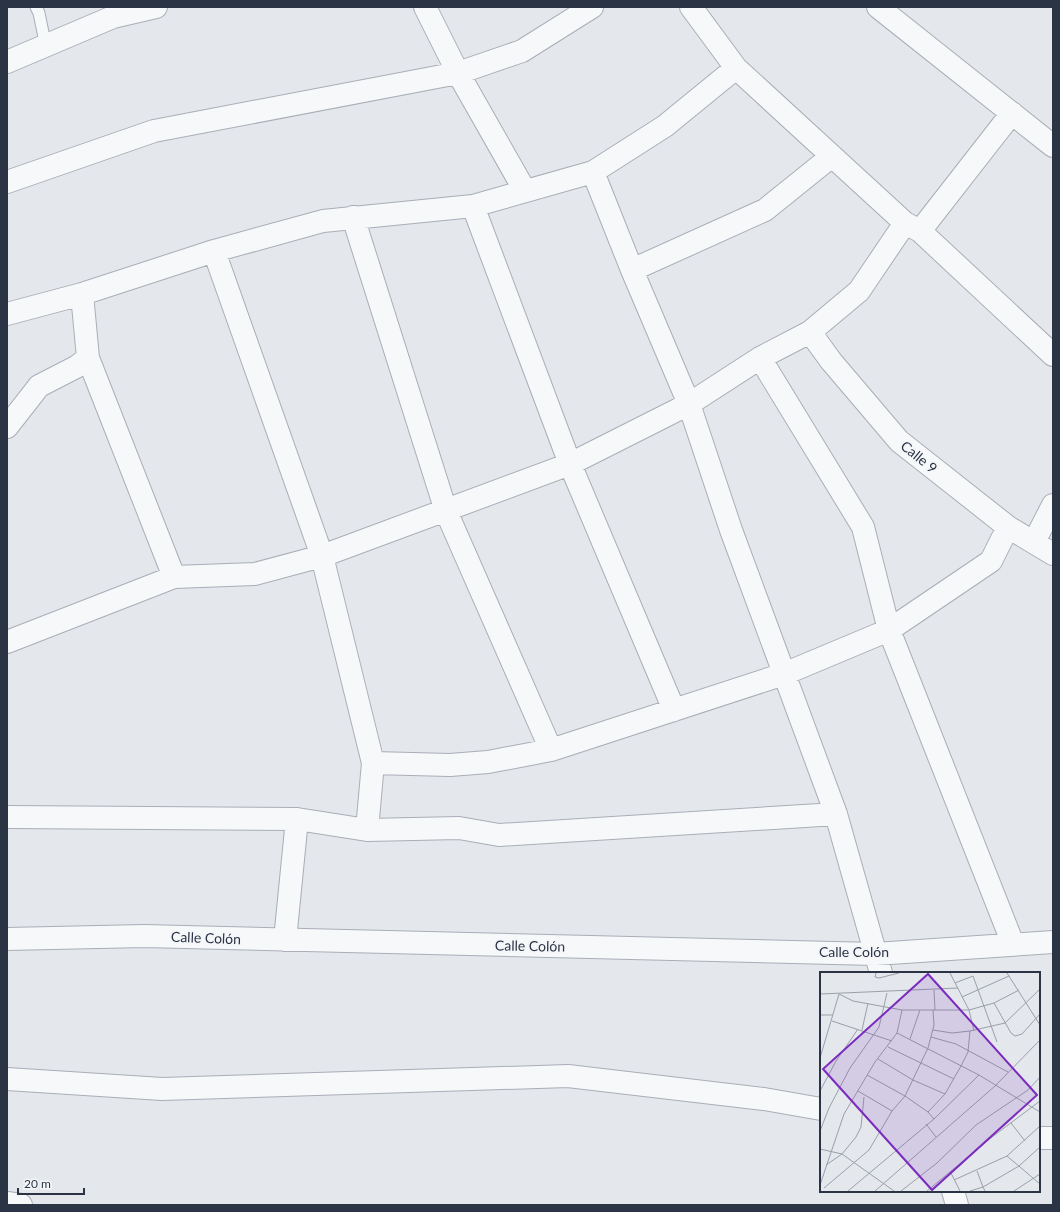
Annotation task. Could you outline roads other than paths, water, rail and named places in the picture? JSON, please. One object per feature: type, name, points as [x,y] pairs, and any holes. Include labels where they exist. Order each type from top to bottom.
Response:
[{"type":"street","points":[[7,62],[46,47],[114,17],[156,7]]},
{"type":"street","points":[[425,7],[458,73],[525,191]]},
{"type":"street","points":[[7,182],[154,132],[458,73],[522,51],[592,7]]},
{"type":"street","points":[[691,7],[736,68],[1053,355]]},
{"type":"street","points":[[878,7],[1053,146]]},
{"type":"street","points":[[7,314],[82,294],[214,251],[323,221],[473,206],[594,172],[665,126],[736,68]]},
{"type":"street","points":[[7,642],[174,577],[255,574],[322,556],[570,464],[689,404],[760,358],[810,332],[859,292],[1012,113]]},
{"type":"street","points":[[632,270],[765,210],[832,156]]},
{"type":"street","points":[[594,172],[632,270],[689,404],[731,530],[836,814],[878,963]]},
{"type":"street","points":[[473,206],[570,464],[674,710]]},
{"type":"street","points":[[353,217],[446,511],[551,750]]},
{"type":"street","points":[[214,251],[322,556],[373,763],[367,830]]},
{"type":"street","points":[[82,294],[88,358],[174,577]]},
{"type":"street","name":"Calle 9","points":[[810,332],[831,361],[899,441],[1008,527],[1053,554]]},
{"type":"street","points":[[7,427],[39,386],[76,367],[88,358]]},
{"type":"street","points":[[760,358],[863,527],[889,630],[1013,944]]},
{"type":"street","points":[[1034,542],[1053,505]]},
{"type":"street","points":[[373,763],[450,765],[488,762],[551,750],[784,674],[889,630],[991,561],[1008,527]]},
{"type":"street","points":[[7,817],[297,819],[367,830],[459,828],[499,835],[836,814]]},
{"type":"street","points":[[285,940],[297,819]]},
{"type":"street","name":"Calle Colón","points":[[7,939],[144,936],[878,963],[1013,944],[1053,942]]},
{"type":"street","points":[[7,1079],[162,1089],[568,1076],[764,1099],[820,1109]]},
{"type":"street","points":[[1040,1138],[1053,1138]]},
{"type":"street","points":[[953,1192],[957,1205]]},
{"type":"street","points":[[7,1203],[21,1205]]},
{"type":"lane","points":[[36,7],[39,13],[46,47]]}]
